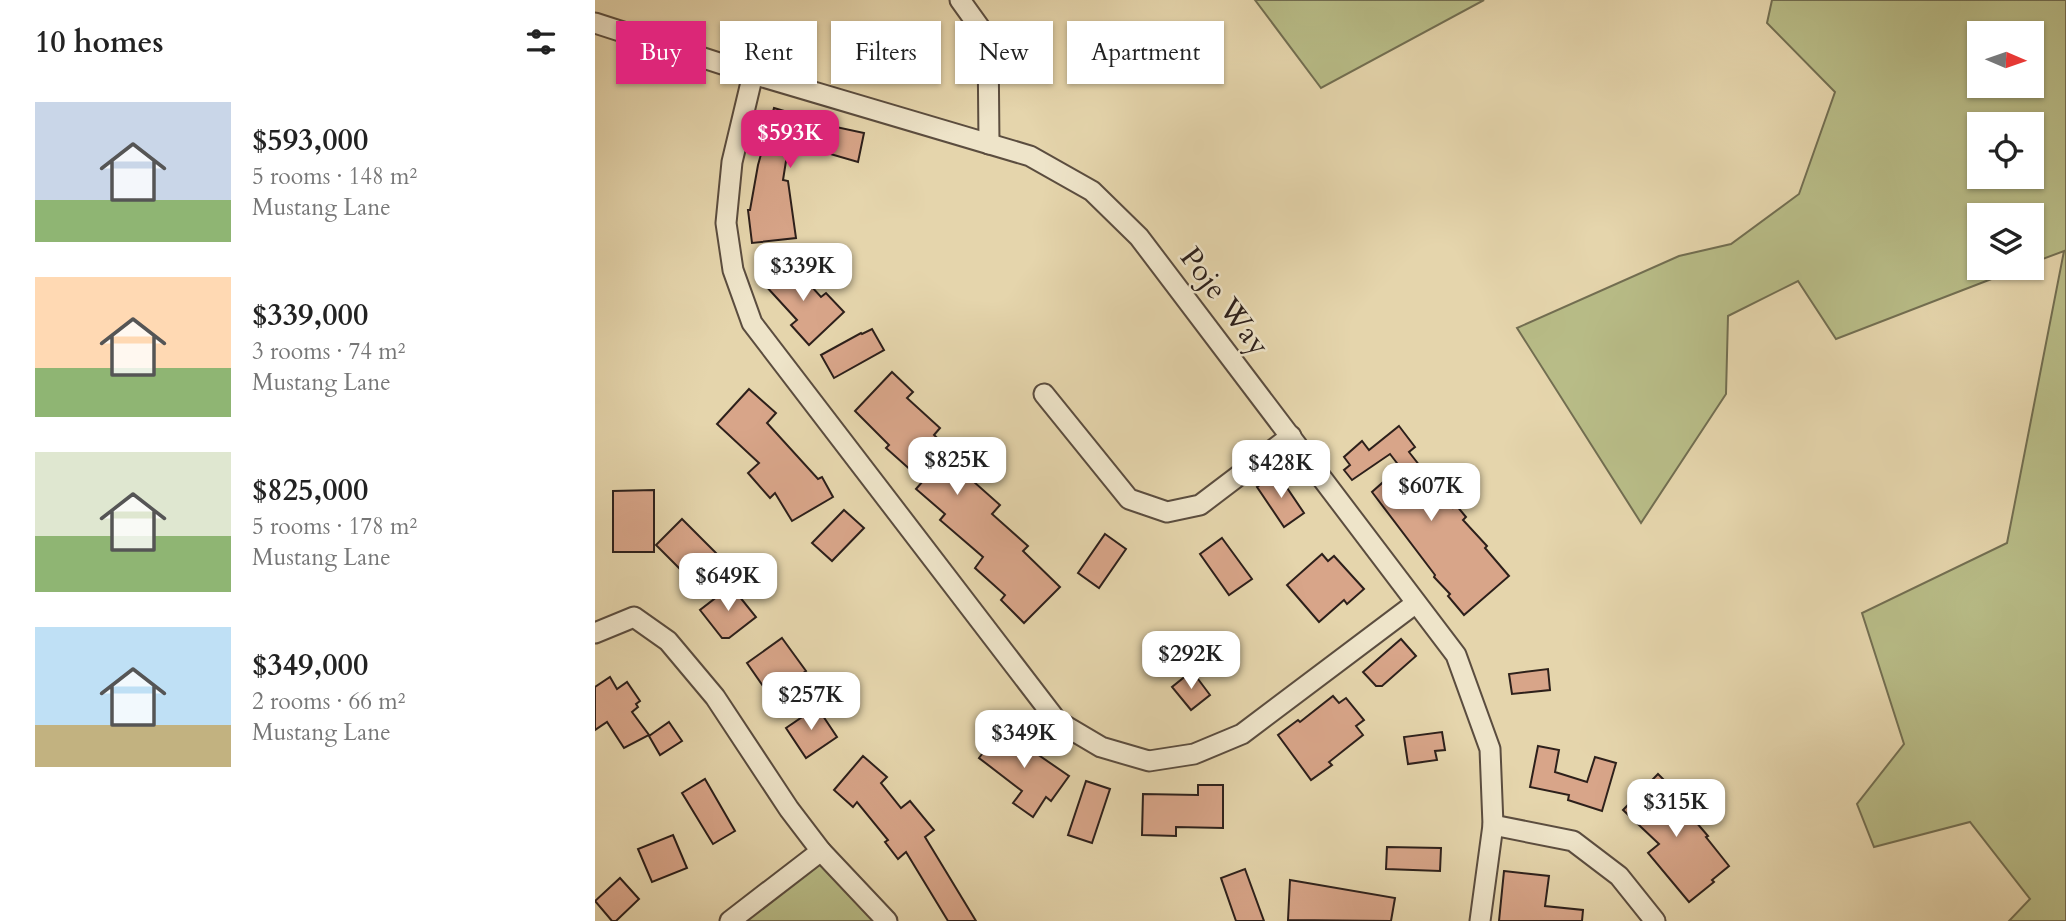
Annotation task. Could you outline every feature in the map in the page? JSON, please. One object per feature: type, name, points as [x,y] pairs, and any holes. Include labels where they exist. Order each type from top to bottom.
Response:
[{"type":"street","points":[[960,0],[988,39],[989,144]]},
{"type":"street","name":"Poje Way","points":[[595,23],[720,63]]},
{"type":"street","points":[[751,84],[732,162],[726,223],[733,270],[752,323],[1057,722],[1101,747],[1149,761],[1194,754],[1243,734],[1416,603]]},
{"type":"street","name":"Poje Way","points":[[787,84],[1030,156],[1092,191],[1139,237],[1456,655],[1490,748],[1493,825],[1480,921]]},
{"type":"street","points":[[1044,394],[1129,499],[1167,512],[1200,505],[1290,436]]},
{"type":"street","points":[[595,633],[634,617],[668,641],[715,697],[789,809],[821,851],[887,921]]},
{"type":"street","points":[[1493,825],[1573,841],[1619,876],[1655,921]]},
{"type":"street","points":[[730,921],[821,851]]},
{"type":"green space","points":[[1255,0],[1484,0],[1321,88]]},
{"type":"green space","points":[[1772,0],[2066,0],[2066,921],[2009,921],[2030,899],[1970,822],[1874,847],[1857,804],[1904,744],[1862,613],[2007,543],[2064,251],[2044,258],[2044,203],[1967,203],[1967,280],[1989,280],[1836,339],[1798,281],[1728,316],[1726,394],[1641,523],[1517,328],[1679,256],[1731,244],[1799,194],[1835,92],[1767,23]]},
{"type":"green space","points":[[821,851],[887,921],[730,921]]},
{"type":"building","points":[[774,108],[822,124],[864,133],[858,162],[789,142],[783,180],[788,181],[796,238],[752,243],[748,210]]},
{"type":"building","points":[[788,261],[821,297],[826,293],[844,312],[809,345],[791,325],[797,320],[764,284]]},
{"type":"building","points":[[872,329],[884,350],[834,378],[821,355]]},
{"type":"building","points":[[892,372],[913,392],[907,398],[940,428],[934,435],[970,468],[965,474],[1000,505],[992,514],[1028,546],[1023,551],[1060,587],[1024,623],[1001,600],[1005,595],[975,568],[983,557],[940,520],[945,514],[916,489],[923,481],[886,448],[889,445],[855,411]]},
{"type":"building","points":[[749,389],[776,413],[767,423],[818,479],[822,477],[833,497],[792,521],[775,493],[770,498],[748,473],[759,463],[717,424]]},
{"type":"building","points":[[1399,426],[1415,447],[1409,452],[1453,508],[1456,505],[1466,517],[1463,520],[1509,576],[1464,615],[1372,492],[1400,467],[1390,454],[1352,480],[1344,470],[1350,465],[1344,457],[1362,441],[1369,450]]},
{"type":"building","points":[[1277,473],[1304,513],[1284,527],[1257,487]]},
{"type":"building","points":[[654,490],[654,552],[613,552],[613,491]]},
{"type":"building","points":[[844,510],[864,528],[832,561],[812,543]]},
{"type":"building","points":[[682,519],[720,557],[694,583],[656,545]]},
{"type":"building","points":[[1105,534],[1126,549],[1099,588],[1078,573]]},
{"type":"building","points":[[1222,538],[1252,579],[1229,595],[1200,554]]},
{"type":"building","points":[[1322,554],[1328,561],[1334,556],[1364,589],[1347,604],[1344,600],[1319,622],[1287,585]]},
{"type":"building","points":[[731,586],[756,617],[729,638],[722,638],[700,610]]},
{"type":"building","points":[[782,638],[806,671],[770,696],[747,663]]},
{"type":"building","points":[[1401,639],[1416,656],[1382,686],[1376,686],[1363,672]]},
{"type":"building","points":[[1548,669],[1550,690],[1512,694],[1509,674]]},
{"type":"building","points":[[1192,671],[1210,695],[1191,710],[1172,687]]},
{"type":"building","points":[[610,677],[617,689],[627,682],[640,701],[632,712],[649,735],[624,748],[607,722],[595,730],[595,687]]},
{"type":"building","points":[[1333,696],[1339,703],[1346,698],[1364,720],[1356,726],[1363,735],[1329,762],[1332,765],[1311,780],[1278,735],[1298,720],[1300,722]]},
{"type":"building","points":[[817,707],[837,737],[806,758],[786,728]]},
{"type":"building","points":[[669,722],[682,741],[660,755],[649,736]]},
{"type":"building","points":[[1005,724],[1027,740],[1024,745],[1069,776],[1051,801],[1046,797],[1033,817],[1013,803],[1022,791],[979,758]]},
{"type":"building","points":[[1442,732],[1445,750],[1435,751],[1437,760],[1408,764],[1404,737]]},
{"type":"building","points":[[1538,746],[1559,750],[1555,772],[1587,782],[1595,757],[1616,763],[1602,811],[1568,800],[1569,795],[1530,787]]},
{"type":"building","points":[[863,756],[887,777],[881,783],[901,808],[910,801],[934,830],[925,837],[976,921],[948,921],[906,852],[898,859],[885,842],[888,840],[857,802],[853,807],[834,790]]},
{"type":"building","points":[[1658,774],[1680,796],[1677,800],[1729,866],[1689,902],[1648,853],[1659,844],[1623,810]]},
{"type":"building","points":[[705,779],[735,831],[713,844],[682,793]]},
{"type":"building","points":[[1086,781],[1110,789],[1092,843],[1068,835]]},
{"type":"building","points":[[1198,785],[1223,785],[1223,828],[1176,827],[1176,836],[1142,835],[1143,794],[1198,795]]},
{"type":"building","points":[[673,835],[687,868],[652,882],[638,849]]},
{"type":"building","points":[[1387,847],[1441,848],[1440,871],[1386,869]]},
{"type":"building","points":[[1245,869],[1264,921],[1236,921],[1221,878]]},
{"type":"building","points":[[1504,871],[1549,876],[1545,906],[1583,910],[1582,921],[1499,921]]},
{"type":"building","points":[[620,878],[639,899],[616,921],[612,921],[595,901]]},
{"type":"building","points":[[1290,880],[1395,898],[1391,921],[1288,920]]}]
